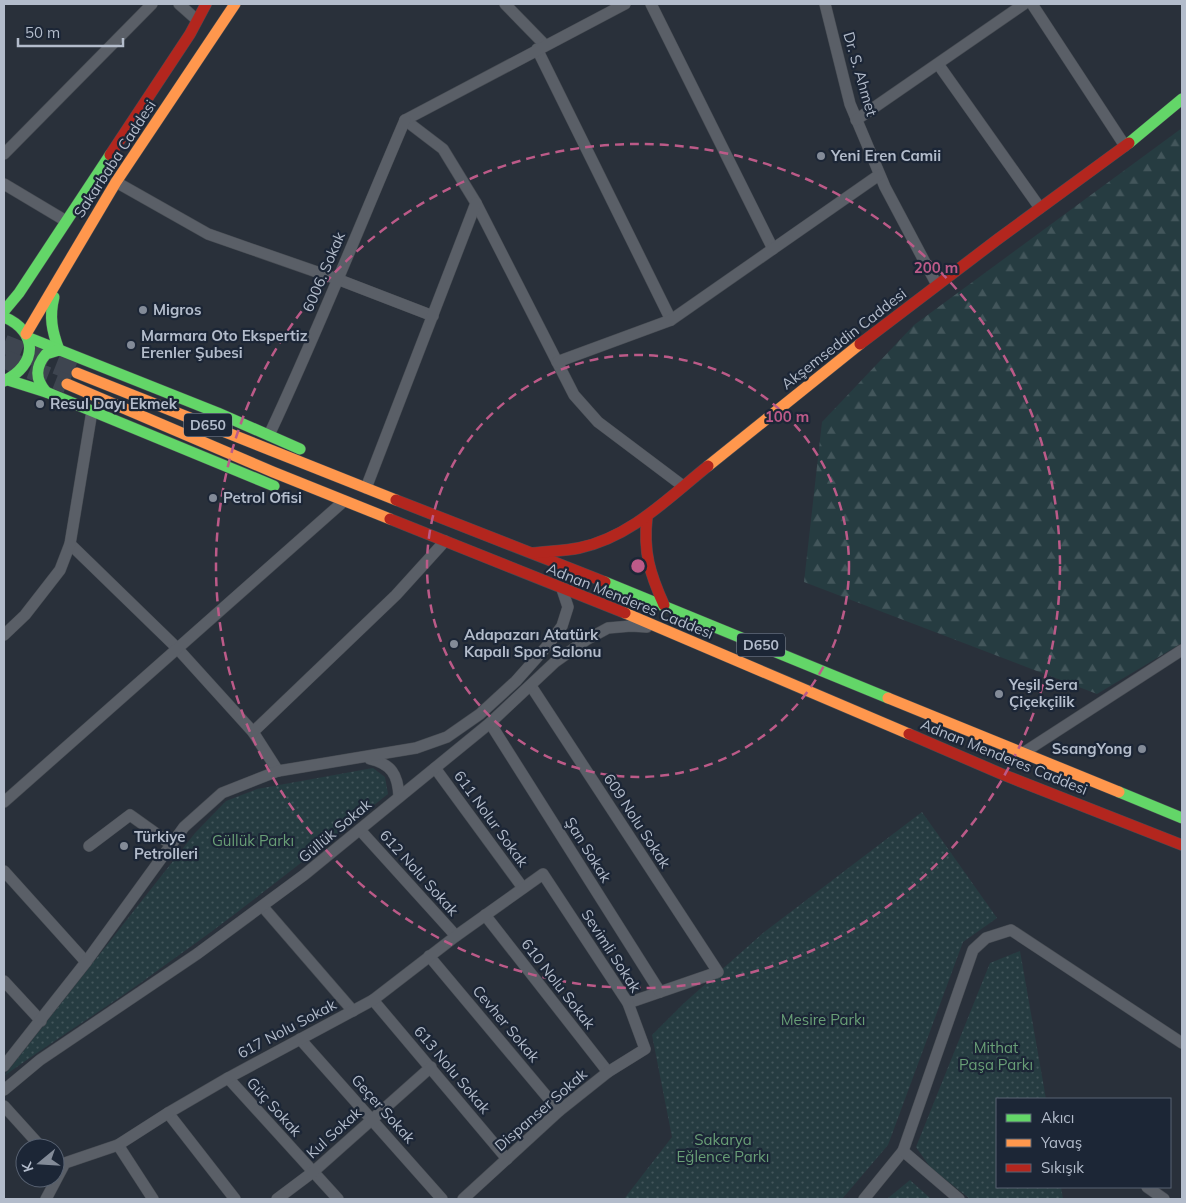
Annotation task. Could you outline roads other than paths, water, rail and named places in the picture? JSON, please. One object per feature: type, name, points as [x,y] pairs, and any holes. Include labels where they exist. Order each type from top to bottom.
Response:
[{"type":"main road","name":"Sakarbaba Caddesi","points":[[4,311],[19,293],[190,34],[206,4]]},
{"type":"main road","name":"Sakarbaba Caddesi","points":[[27,336],[62,272],[116,182],[235,4]]},
{"type":"main road","name":"Akşemseddin Caddesi","points":[[533,552],[579,548],[601,541],[647,517],[682,486],[937,285],[1125,146],[1182,100]]},
{"type":"main road","points":[[59,350],[49,316],[62,272]]},
{"type":"main road","points":[[4,317],[20,325],[30,344],[29,356],[25,366],[18,374],[6,380]]},
{"type":"main road","points":[[27,336],[269,435],[316,457],[339,477]]},
{"type":"main road","points":[[46,392],[39,384],[37,368],[46,354],[59,350]]},
{"type":"main road","name":"Adnan Menderes Caddesi","points":[[77,373],[533,552],[1182,818]]},
{"type":"main road","points":[[6,380],[46,392],[284,490]]},
{"type":"main road","name":"Adnan Menderes Caddesi","points":[[67,384],[340,499],[659,628],[1004,775],[1182,845]]},
{"type":"main road","points":[[303,497],[340,499]]},
{"type":"main road","points":[[647,517],[644,539],[646,560],[652,581],[664,605]]},
{"type":"street","points":[[4,154],[152,4]]},
{"type":"street","points":[[179,4],[197,20]]},
{"type":"street","points":[[505,4],[541,47],[671,320]]},
{"type":"street","points":[[625,4],[405,120],[443,149],[476,203],[574,395],[598,422],[682,486]]},
{"type":"street","points":[[651,4],[773,249]]},
{"type":"street","name":"Dr. S. Ahmet","points":[[825,4],[850,104],[856,120],[879,175],[937,285]]},
{"type":"street","points":[[856,120],[1024,4]]},
{"type":"street","points":[[1032,4],[1125,146]]},
{"type":"street","points":[[938,64],[1040,208]]},
{"type":"street","name":"6006. Sokak","points":[[269,435],[308,352],[405,120]]},
{"type":"street","points":[[557,362],[671,320],[879,175]]},
{"type":"street","points":[[116,182],[208,234],[337,279],[433,316]]},
{"type":"street","points":[[4,184],[66,221]]},
{"type":"street","points":[[366,488],[476,203]]},
{"type":"street","points":[[4,635],[26,615],[60,570],[70,544],[92,411]]},
{"type":"street","points":[[4,802],[340,499]]},
{"type":"street","points":[[253,732],[396,595],[445,541]]},
{"type":"street","points":[[70,544],[177,648],[253,732],[278,771]]},
{"type":"street","points":[[4,1066],[86,962],[184,827],[222,793],[278,771],[416,748],[447,737],[480,714],[516,681],[562,626],[568,607],[562,589]]},
{"type":"street","name":"Güllük Sokak","points":[[4,1090],[40,1060],[263,907],[490,723],[555,662],[578,645],[608,628],[631,626],[659,628]]},
{"type":"street","points":[[1023,754],[1182,650]]},
{"type":"street","name":"609 Nolu Sokak","points":[[531,686],[718,972],[660,992]]},
{"type":"street","name":"Şan Sokak","points":[[490,723],[660,992]]},
{"type":"street","points":[[362,758],[382,762],[393,772],[398,784],[399,796]]},
{"type":"street","name":"611 Nolur Sokak","points":[[435,768],[523,888]]},
{"type":"street","points":[[89,846],[130,815],[172,845]]},
{"type":"street","name":"612 Nolu Sokak","points":[[360,830],[456,936]]},
{"type":"street","points":[[4,871],[86,962]]},
{"type":"street","name":"617 Nolu Sokak","points":[[65,1159],[118,1145],[228,1078],[373,1000],[429,956],[543,874]]},
{"type":"street","name":"Sevimli Sokak","points":[[543,874],[628,1003],[644,1049]]},
{"type":"street","points":[[263,907],[353,1010]]},
{"type":"street","name":"610 Nolu Sokak","points":[[485,915],[608,1072]]},
{"type":"street","points":[[864,1199],[903,1151],[973,950],[986,938],[1011,930],[1182,1043]]},
{"type":"street","name":"Cevher Sokak","points":[[429,956],[559,1111]]},
{"type":"street","points":[[4,981],[41,1021]]},
{"type":"street","points":[[628,1003],[660,992]]},
{"type":"street","name":"613 Nolu Sokak","points":[[373,1000],[508,1159]]},
{"type":"street","name":"Geçer Sokak","points":[[300,1039],[442,1199]]},
{"type":"street","name":"Dispanser Sokak","points":[[463,1199],[559,1111],[608,1072],[644,1049]]},
{"type":"street","name":"Kul Sokak","points":[[277,1199],[313,1172],[431,1068]]},
{"type":"street","name":"Güç Sokak","points":[[228,1078],[338,1199]]},
{"type":"street","points":[[4,1106],[33,1138]]},
{"type":"street","points":[[168,1113],[235,1199]]},
{"type":"street","points":[[118,1145],[154,1199]]},
{"type":"street","points":[[903,1151],[959,1199]]},
{"type":"street","points":[[1149,1188],[1164,1199]]},
{"type":"tunnel","points":[[4,344],[77,373]]},
{"type":"tunnel","points":[[4,359],[67,384]]},
{"type":"place","name":"Yeni Eren Camii","points":[[821,156]]},
{"type":"place","name":"Migros","points":[[143,310]]},
{"type":"place","name":"Marmara Oto Ekspertiz Erenler Şubesi","points":[[131,345]]},
{"type":"place","name":"Resul Dayı Ekmek","points":[[40,404]]},
{"type":"place","name":"Petrol Ofisi","points":[[213,498]]},
{"type":"place","name":"Adapazarı Atatürk Kapalı Spor Salonu","points":[[454,644]]},
{"type":"place","name":"Yeşil Sera Çiçekçilik","points":[[999,694]]},
{"type":"place","name":"SsangYong","points":[[1142,749]]},
{"type":"place","name":"Türkiye Petrolleri","points":[[124,846]]},
{"type":"park label","name":"Güllük Parkı","points":[[253,841]]},
{"type":"park label","name":"Mesire Parkı","points":[[823,1020]]},
{"type":"park label","name":"Mithat Paşa Parkı","points":[[996,1056]]},
{"type":"park label","name":"Sakarya Eğlence Parkı","points":[[723,1148]]}]
